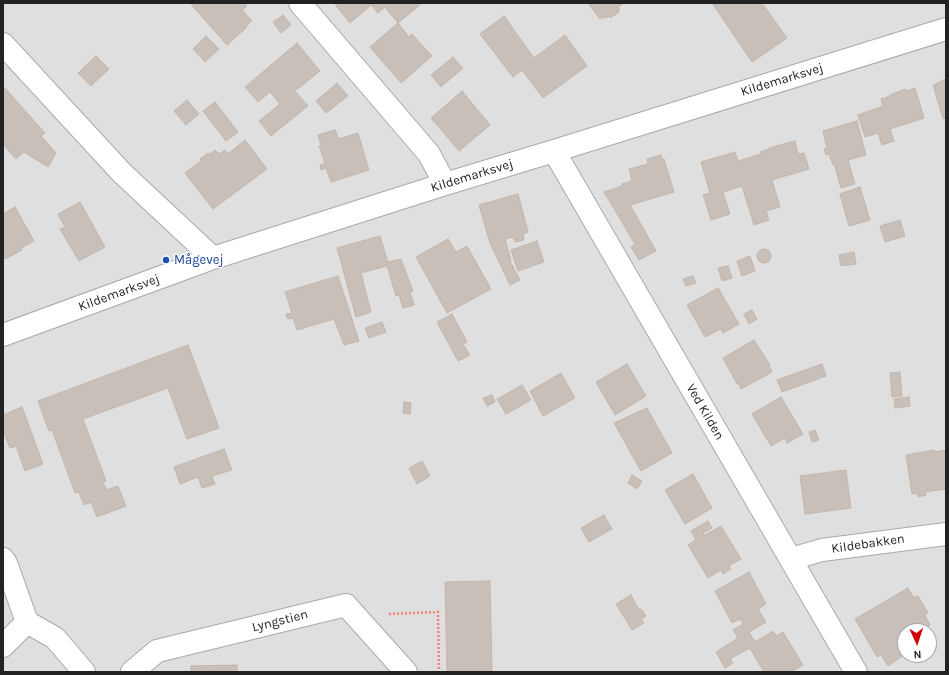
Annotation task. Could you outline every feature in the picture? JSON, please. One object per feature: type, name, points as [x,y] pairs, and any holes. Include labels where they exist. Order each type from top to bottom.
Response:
[{"type":"street","points":[[300,3],[429,154],[445,184]]},
{"type":"street","name":"Kildemarksvej","points":[[3,335],[213,258],[445,184],[554,152],[946,29]]},
{"type":"street","points":[[3,44],[122,173],[213,258]]},
{"type":"street","name":"Ved Kilden","points":[[554,152],[856,672]]},
{"type":"street","name":"Kildebakken","points":[[791,559],[822,550],[946,534]]},
{"type":"street","points":[[3,559],[6,563],[28,622],[55,638],[84,672]]},
{"type":"street","name":"Lyngstien","points":[[132,672],[157,651],[346,605],[406,672]]},
{"type":"street","points":[[3,646],[28,622]]},
{"type":"path","points":[[355,615],[438,612],[439,672]]},
{"type":"shaded area","points":[[3,3],[946,3],[946,672],[3,672]]},
{"type":"building","points":[[190,3],[244,3],[247,6],[242,10],[252,21],[227,45]]},
{"type":"building","points":[[334,3],[422,3],[398,23],[385,7],[378,13],[371,5],[350,23]]},
{"type":"building","points":[[588,3],[624,3],[618,7],[620,9],[618,10],[619,12],[610,18],[609,16],[600,19]]},
{"type":"building","points":[[712,3],[762,3],[787,38],[752,62]]},
{"type":"building","points":[[283,15],[291,25],[281,33],[273,22]]},
{"type":"building","points":[[504,16],[534,58],[565,35],[587,66],[543,98],[522,70],[513,77],[480,34]]},
{"type":"building","points":[[398,23],[409,37],[412,34],[432,56],[401,83],[370,47]]},
{"type":"building","points":[[206,36],[219,49],[205,62],[193,49]]},
{"type":"building","points":[[297,43],[320,71],[295,91],[308,106],[271,136],[259,121],[280,104],[270,92],[258,102],[245,87]]},
{"type":"building","points":[[96,56],[109,69],[91,86],[78,73]]},
{"type":"building","points":[[453,57],[463,68],[441,87],[431,75]]},
{"type":"building","points":[[946,79],[946,118],[943,119],[933,85]]},
{"type":"building","points":[[337,83],[348,96],[326,113],[316,101]]},
{"type":"building","points":[[3,86],[45,133],[41,136],[56,153],[48,167],[24,152],[16,159],[3,144]]},
{"type":"building","points":[[915,88],[924,118],[890,129],[894,141],[882,145],[878,133],[865,137],[858,115],[883,106],[881,99],[905,89],[906,91]]},
{"type":"building","points":[[462,91],[490,125],[459,151],[431,118]]},
{"type":"building","points":[[187,100],[199,114],[186,125],[174,111]]},
{"type":"building","points":[[215,102],[238,132],[226,141],[203,111]]},
{"type":"building","points":[[857,121],[866,155],[848,160],[855,184],[841,188],[834,164],[833,165],[829,154],[826,155],[824,149],[827,148],[823,131]]},
{"type":"building","points":[[335,130],[339,139],[358,133],[369,170],[331,182],[326,168],[321,170],[320,165],[325,163],[319,146],[321,145],[318,135]]},
{"type":"building","points":[[245,140],[267,169],[213,209],[185,173],[201,161],[200,159],[208,153],[209,155],[215,150],[219,154],[225,150],[228,154]]},
{"type":"building","points":[[795,141],[798,154],[804,153],[809,169],[772,180],[780,207],[766,211],[769,220],[754,225],[742,186],[723,192],[730,214],[711,220],[703,195],[710,193],[701,162],[735,152],[738,161],[761,154],[760,152],[769,148]]},
{"type":"building","points":[[661,155],[662,160],[664,159],[674,192],[630,205],[656,251],[639,260],[631,247],[635,244],[604,192],[632,181],[629,169],[648,164],[647,159]]},
{"type":"building","points":[[860,187],[870,220],[849,226],[840,194]]},
{"type":"building","points":[[518,194],[528,232],[523,234],[524,240],[515,242],[513,237],[505,239],[510,261],[520,280],[510,285],[490,243],[479,205]]},
{"type":"building","points":[[80,202],[105,247],[79,261],[60,229],[65,227],[58,214]]},
{"type":"building","points":[[15,207],[34,241],[21,248],[22,250],[5,259],[4,257],[3,258],[3,214]]},
{"type":"building","points":[[900,220],[905,236],[885,242],[880,226]]},
{"type":"building","points":[[380,236],[388,262],[401,259],[413,291],[410,292],[414,305],[403,308],[399,295],[396,296],[387,266],[361,273],[371,312],[356,317],[337,248]]},
{"type":"building","points":[[448,239],[456,252],[467,246],[491,289],[447,313],[416,257]]},
{"type":"building","points":[[537,241],[544,262],[518,271],[511,250]]},
{"type":"building","points":[[764,249],[769,251],[771,256],[769,261],[764,263],[759,261],[757,256],[759,251]]},
{"type":"building","points":[[854,252],[856,264],[841,266],[839,255]]},
{"type":"building","points":[[750,256],[755,271],[742,276],[737,261]]},
{"type":"building","points":[[728,266],[732,278],[722,281],[718,268]]},
{"type":"building","points":[[338,276],[359,341],[344,345],[334,319],[297,330],[293,318],[288,319],[286,314],[292,313],[285,292]]},
{"type":"building","points":[[693,276],[696,283],[686,286],[683,279]]},
{"type":"building","points":[[718,288],[739,324],[723,333],[721,329],[705,337],[687,305]]},
{"type":"building","points":[[752,310],[757,319],[749,324],[744,314]]},
{"type":"building","points":[[452,314],[467,342],[463,344],[470,355],[458,361],[437,322]]},
{"type":"building","points":[[382,322],[386,332],[369,338],[365,328]]},
{"type":"building","points":[[754,340],[770,365],[769,366],[772,372],[741,389],[723,358]]},
{"type":"building","points":[[188,345],[219,428],[187,439],[168,388],[83,419],[106,481],[103,482],[106,490],[118,486],[126,506],[97,517],[91,502],[84,505],[79,492],[75,493],[52,430],[49,431],[38,401]]},
{"type":"building","points":[[627,364],[646,396],[615,415],[596,382]]},
{"type":"building","points":[[822,364],[826,376],[782,392],[777,380]]},
{"type":"building","points":[[900,372],[902,396],[892,397],[890,373]]},
{"type":"building","points":[[561,373],[575,398],[543,416],[530,391]]},
{"type":"building","points":[[522,385],[531,400],[506,414],[497,399]]},
{"type":"building","points":[[492,395],[495,402],[487,406],[483,398]]},
{"type":"building","points":[[781,397],[803,434],[787,443],[785,438],[771,446],[752,414]]},
{"type":"building","points":[[909,397],[910,406],[895,408],[894,399]]},
{"type":"building","points":[[404,402],[411,403],[410,414],[403,413]]},
{"type":"building","points":[[22,407],[43,464],[25,471],[16,446],[10,448],[3,431],[3,415]]},
{"type":"building","points":[[647,408],[672,453],[641,471],[614,423]]},
{"type":"building","points":[[815,430],[819,440],[812,442],[809,432]]},
{"type":"building","points":[[224,449],[232,470],[212,476],[215,484],[202,488],[198,477],[180,484],[174,467]]},
{"type":"building","points":[[934,450],[934,452],[946,450],[946,489],[925,492],[926,495],[918,497],[917,493],[912,494],[906,455]]},
{"type":"building","points":[[422,461],[430,476],[417,484],[409,468]]},
{"type":"building","points":[[846,470],[851,508],[805,514],[800,476]]},
{"type":"building","points":[[693,474],[712,508],[685,524],[665,490]]},
{"type":"building","points":[[632,475],[642,481],[637,489],[628,483]]},
{"type":"building","points":[[604,515],[612,529],[589,542],[581,528]]},
{"type":"building","points":[[708,521],[712,528],[703,533],[705,535],[721,526],[741,559],[729,566],[731,569],[723,574],[721,570],[708,578],[688,545],[696,540],[691,531]]},
{"type":"building","points":[[749,572],[766,604],[758,609],[766,622],[749,632],[755,642],[773,631],[776,636],[783,632],[803,665],[791,672],[764,672],[750,648],[730,659],[733,663],[725,668],[716,652],[738,638],[733,630],[743,624],[740,619],[732,623],[715,591]]},
{"type":"building","points":[[490,581],[492,672],[447,672],[445,582]]},
{"type":"building","points":[[908,588],[914,598],[918,596],[928,613],[925,615],[929,623],[897,623],[897,660],[888,666],[881,655],[877,657],[855,619]]},
{"type":"building","points":[[631,595],[639,610],[641,609],[646,616],[641,619],[644,623],[632,630],[616,604]]},
{"type":"building","points":[[237,665],[237,672],[191,672],[191,666]]},
{"type":"place","name":"Mågevej","points":[[166,260]]}]
